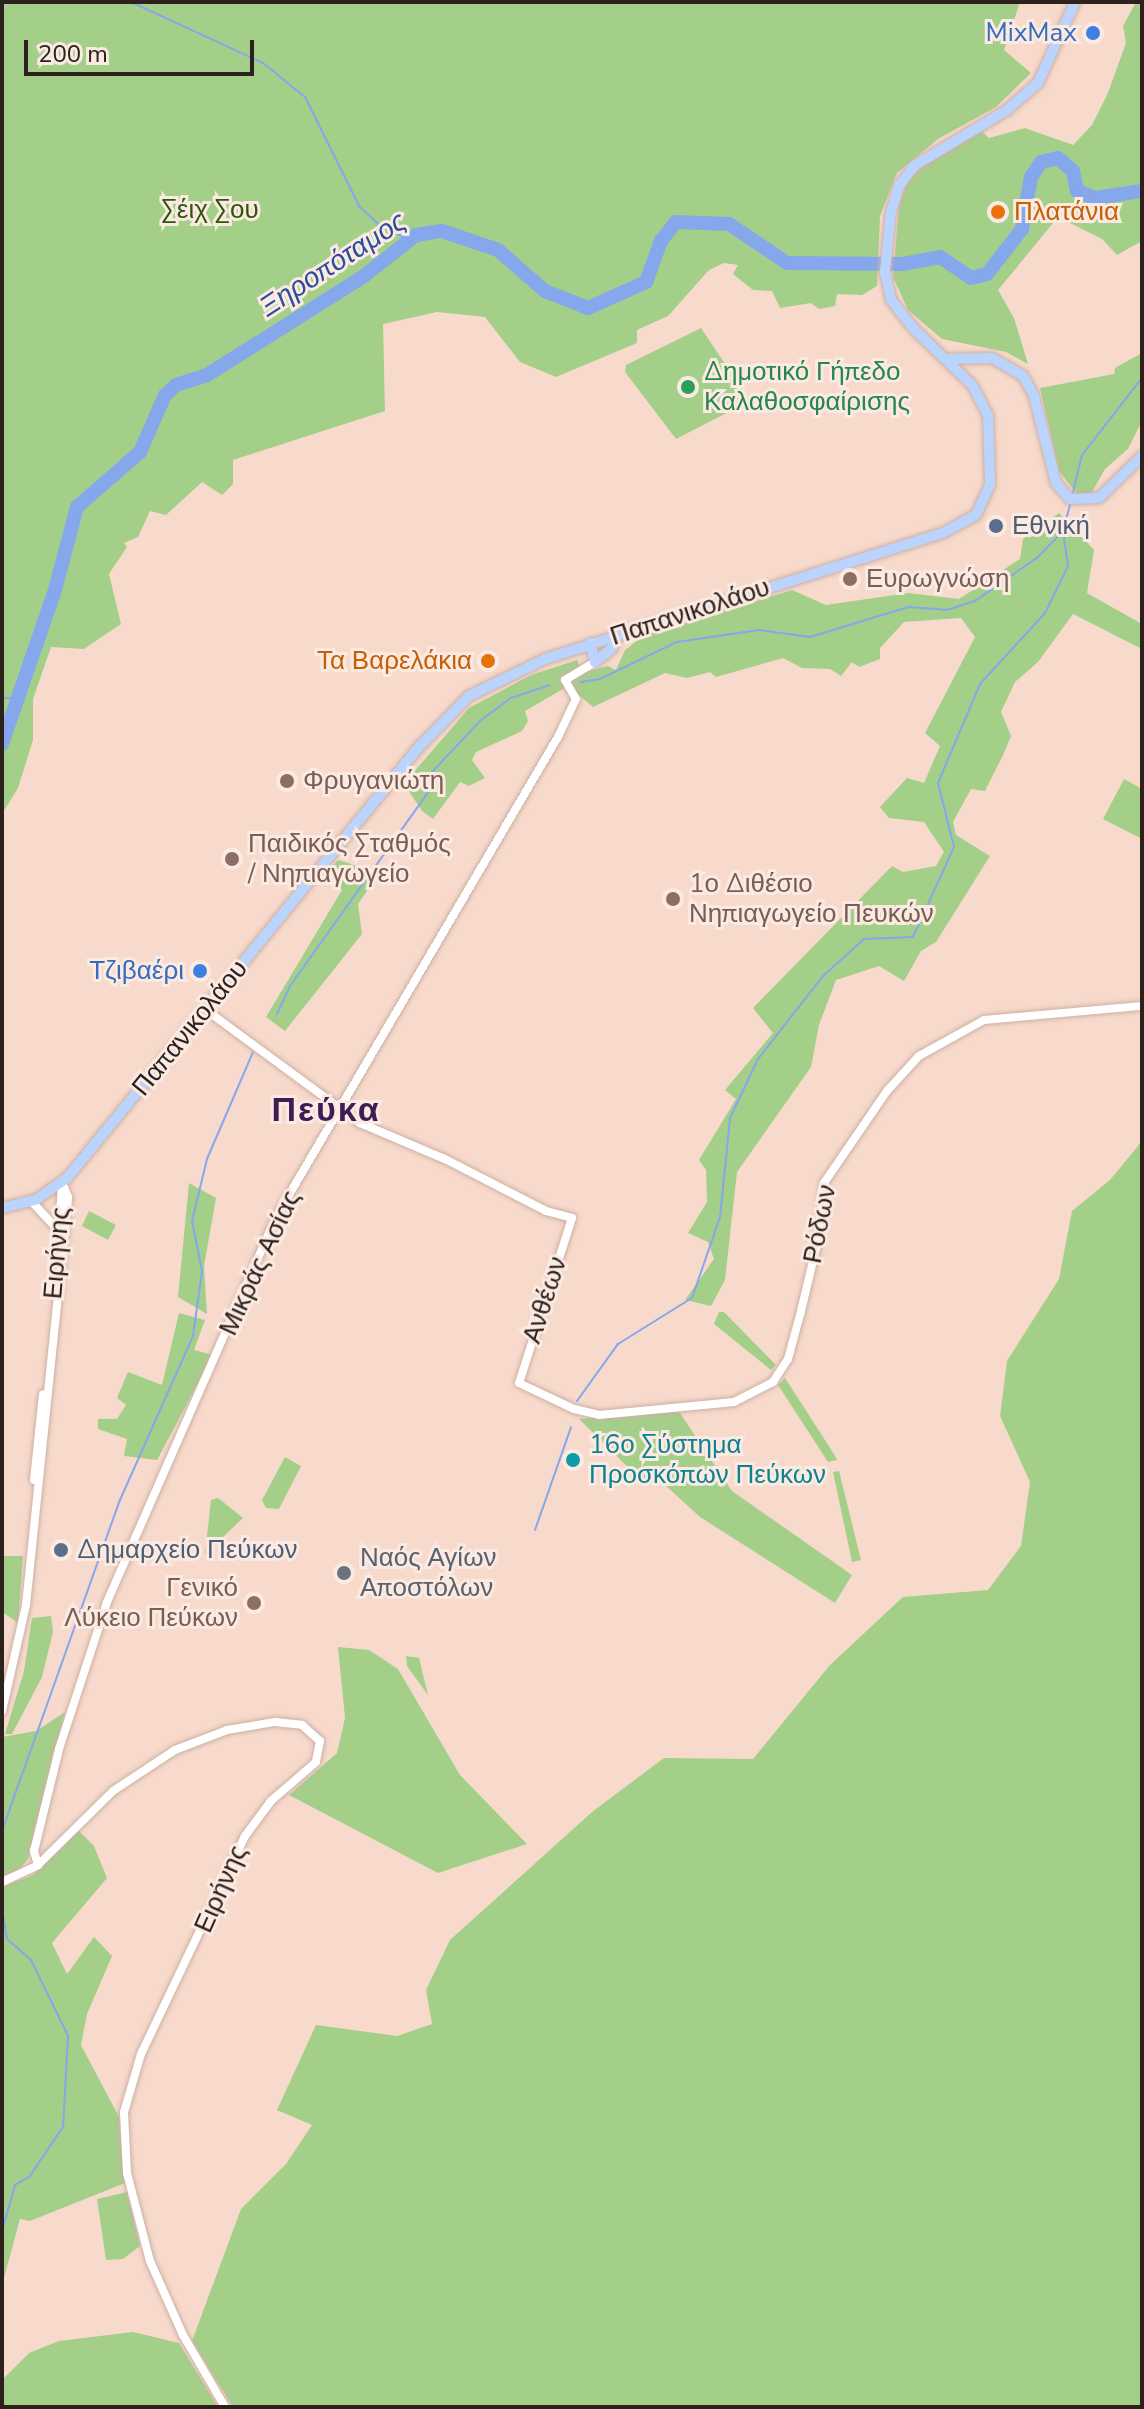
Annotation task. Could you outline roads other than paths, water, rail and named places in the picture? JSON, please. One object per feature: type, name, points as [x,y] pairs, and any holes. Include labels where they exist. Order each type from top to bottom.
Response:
[{"type":"main road","name":"Παπανικολάου","points":[[2,1208],[32,1202],[62,1182],[456,706],[510,672],[590,643],[930,538],[971,520],[988,493],[991,428],[976,390],[899,312],[885,275],[887,236],[894,197],[907,174],[1031,89],[1056,52],[1075,2]]},
{"type":"main road","points":[[946,359],[992,358],[1023,376],[1034,396],[1054,477],[1071,499],[1099,498],[1142,456]]},
{"type":"main road","points":[[590,643],[595,662],[607,653],[616,635]]},
{"type":"main road","points":[[603,639],[607,653]]},
{"type":"street","name":"Μικράς Ασίας","points":[[38,1865],[34,1853],[56,1762],[113,1588],[276,1217],[341,1111],[576,699],[565,688],[565,680],[595,662]]},
{"type":"street","name":"Ρόδων","points":[[519,1383],[597,1415],[725,1404],[756,1394],[773,1382],[789,1356],[817,1244],[824,1183],[907,1067],[952,1034],[984,1020],[1142,1006]]},
{"type":"street","points":[[206,1010],[341,1111]]},
{"type":"street","name":"Ανθέων","points":[[341,1111],[546,1211],[572,1218],[519,1383]]},
{"type":"street","name":"Ειρήνης","points":[[24,1612],[62,1182]]},
{"type":"street","name":"Ειρήνης","points":[[2,1711],[24,1612],[68,1197],[62,1182]]},
{"type":"street","points":[[32,1202],[59,1233]]},
{"type":"street","name":"Ειρήνης","points":[[2,1882],[38,1865],[113,1791],[175,1750],[224,1731],[271,1722],[302,1725],[320,1741],[314,1764],[277,1795],[247,1832],[141,2054],[124,2112],[127,2173],[150,2261],[183,2335],[225,2407]]},
{"type":"waterway","points":[[131,2],[263,63],[305,97],[359,206],[378,224],[402,236],[416,235]]},
{"type":"waterway","name":"Ξηροπόταμος","points":[[2,744],[55,590],[77,507],[140,452],[165,395],[176,385],[207,375],[364,276],[416,235],[442,231],[498,250],[545,291],[588,308],[646,282],[661,241],[676,222],[729,224],[787,263],[902,264],[940,257],[971,278],[987,274],[1022,229],[1031,177],[1041,162],[1058,158],[1073,171],[1077,191],[1095,198],[1142,191]]},
{"type":"waterway","points":[[1072,496],[1082,455],[1142,378]]},
{"type":"waterway","points":[[581,682],[600,679],[677,642],[759,630],[810,637],[908,607],[947,610],[975,601],[1038,557],[1063,531],[1071,502]]},
{"type":"waterway","points":[[577,1401],[618,1344],[692,1298],[720,1217],[730,1118],[758,1059],[822,977],[864,939],[913,937],[954,847],[938,783],[980,684],[1045,613],[1068,566],[1063,531]]},
{"type":"waterway","points":[[277,1014],[290,986],[429,791],[431,773],[480,721],[511,698],[550,685]]},
{"type":"waterway","points":[[2,697],[19,700]]},
{"type":"waterway","points":[[2,1831],[120,1500],[193,1336],[202,1271],[192,1221],[207,1159],[253,1052]]},
{"type":"waterway","points":[[535,1530],[571,1427]]},
{"type":"waterway","points":[[2,1908],[7,1939],[31,1960],[68,2036],[63,2127],[30,2176],[15,2185],[2,2231]]},
{"type":"place","name":"MixMax","points":[[1093,33]]},
{"type":"place","name":"Πλατάνια","points":[[998,212]]},
{"type":"place","name":"Δημοτικό Γήπεδο Καλαθοσφαίρισης","points":[[688,387]]},
{"type":"place","name":"Εθνική","points":[[996,526]]},
{"type":"place","name":"Ευρωγνώση","points":[[850,579]]},
{"type":"place","name":"Τα Βαρελάκια","points":[[488,661]]},
{"type":"place","name":"Φρυγανιώτη","points":[[287,781]]},
{"type":"place","name":"Παιδικός Σταθμός / Νηπιαγωγείο","points":[[232,859]]},
{"type":"place","name":"1ο Διθέσιο Νηπιαγωγείο Πευκών","points":[[673,899]]},
{"type":"place","name":"Τζιβαέρι","points":[[200,971]]},
{"type":"place","name":"16ο Σύστημα Προσκόπων Πεύκων","points":[[573,1460]]},
{"type":"place","name":"Δημαρχείο Πεύκων","points":[[61,1550]]},
{"type":"place","name":"Ναός Αγίων Αποστόλων","points":[[344,1573]]},
{"type":"place","name":"Γενικό Λύκειο Πεύκων","points":[[254,1603]]},
{"type":"district","name":"Πεύκα","points":[[326,1111]]},
{"type":"park label","name":"Σέιχ Σου","points":[[210,210]]}]
